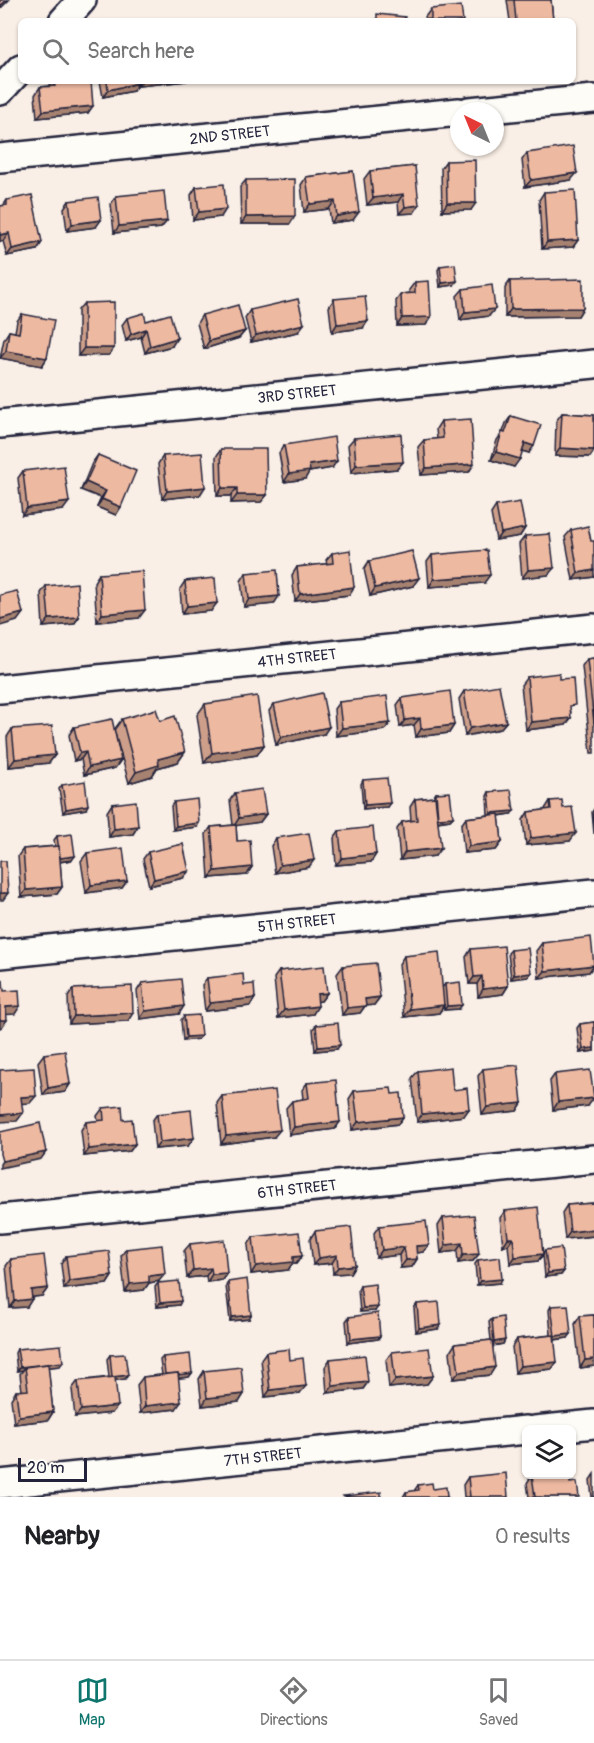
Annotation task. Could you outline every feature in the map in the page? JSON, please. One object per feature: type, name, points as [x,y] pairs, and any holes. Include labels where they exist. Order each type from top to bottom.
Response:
[{"type":"street","points":[[66,18],[82,0]]},
{"type":"street","points":[[0,91],[18,71]]},
{"type":"street","points":[[504,108],[594,99]]},
{"type":"street","name":"2ND STREET","points":[[0,158],[450,113]]},
{"type":"street","name":"3RD STREET","points":[[0,424],[594,364]]},
{"type":"street","name":"4TH STREET","points":[[0,689],[594,628]]},
{"type":"street","name":"5TH STREET","points":[[0,954],[594,893]]},
{"type":"street","name":"6TH STREET","points":[[0,1219],[594,1159]]},
{"type":"street","points":[[576,1426],[594,1424]]},
{"type":"street","name":"7TH STREET","points":[[0,1484],[522,1430]]},
{"type":"building","points":[[514,0],[551,0],[553,18],[516,18]]},
{"type":"building","points":[[461,6],[463,18],[431,18],[431,9]]},
{"type":"building","points":[[377,14],[405,17],[405,18],[377,18]]},
{"type":"building","points":[[55,84],[91,84],[93,106],[43,111],[40,87],[55,86]]},
{"type":"building","points":[[107,84],[134,84],[108,90]]},
{"type":"building","points":[[573,146],[577,173],[531,180],[527,153]]},
{"type":"building","points":[[475,160],[476,203],[447,203],[446,161]]},
{"type":"building","points":[[415,166],[419,205],[405,207],[403,194],[373,198],[370,171]]},
{"type":"building","points":[[353,171],[359,212],[337,216],[335,201],[310,204],[306,177]]},
{"type":"building","points":[[295,179],[295,216],[246,217],[246,180]]},
{"type":"building","points":[[224,184],[226,209],[199,212],[196,187]]},
{"type":"building","points":[[575,190],[578,240],[547,242],[544,192]]},
{"type":"building","points":[[164,191],[167,221],[119,226],[116,196]]},
{"type":"building","points":[[32,195],[42,242],[12,249],[9,233],[0,235],[0,206],[7,205],[7,200]]},
{"type":"building","points":[[98,197],[101,220],[72,224],[69,201]]},
{"type":"building","points":[[455,264],[457,281],[442,283],[440,266]]},
{"type":"building","points":[[583,279],[583,308],[511,309],[510,281]]},
{"type":"building","points":[[429,281],[431,317],[402,318],[401,294],[415,293],[415,282]]},
{"type":"building","points":[[492,285],[495,309],[465,312],[463,289]]},
{"type":"building","points":[[365,296],[368,321],[337,324],[334,299]]},
{"type":"building","points":[[298,299],[304,324],[256,335],[250,310]]},
{"type":"building","points":[[114,302],[114,348],[84,348],[84,303]]},
{"type":"building","points":[[238,305],[245,331],[209,341],[202,315]]},
{"type":"building","points":[[144,313],[146,321],[170,314],[177,338],[150,346],[146,329],[131,334],[127,318]]},
{"type":"building","points":[[22,314],[54,320],[47,358],[6,351],[9,331],[19,333]]},
{"type":"building","points":[[562,413],[594,415],[594,450],[560,448]]},
{"type":"building","points":[[511,416],[541,425],[534,446],[525,443],[520,459],[496,452],[502,432],[505,433]]},
{"type":"building","points":[[471,419],[474,464],[426,468],[424,440],[443,438],[441,421]]},
{"type":"building","points":[[401,434],[403,462],[356,465],[354,438]]},
{"type":"building","points":[[334,437],[337,461],[309,465],[310,471],[289,474],[284,445]]},
{"type":"building","points":[[221,449],[266,449],[267,495],[237,495],[237,488],[222,488]]},
{"type":"building","points":[[202,453],[205,487],[167,491],[163,456]]},
{"type":"building","points":[[98,455],[136,471],[121,507],[102,499],[106,491],[86,482]]},
{"type":"building","points":[[64,466],[69,502],[27,508],[23,471]]},
{"type":"building","points":[[520,502],[525,528],[501,533],[496,506]]},
{"type":"building","points":[[588,526],[591,541],[594,541],[594,570],[578,573],[571,530]]},
{"type":"building","points":[[550,534],[554,568],[528,570],[525,536]]},
{"type":"building","points":[[350,550],[354,587],[300,594],[297,567],[333,563],[332,553]]},
{"type":"building","points":[[487,550],[490,575],[434,579],[432,555]]},
{"type":"building","points":[[412,551],[419,578],[375,588],[369,561]]},
{"type":"building","points":[[277,570],[279,596],[249,599],[246,573]]},
{"type":"building","points":[[142,571],[145,610],[102,614],[99,574]]},
{"type":"building","points":[[215,578],[217,603],[187,606],[185,581]]},
{"type":"building","points":[[77,583],[79,617],[49,619],[46,586]]},
{"type":"building","points":[[17,591],[23,613],[0,619],[0,595]]},
{"type":"building","points":[[594,658],[594,723],[587,659]]},
{"type":"building","points":[[559,673],[559,679],[573,678],[575,705],[570,706],[571,718],[531,722],[527,677]]},
{"type":"building","points":[[499,685],[506,722],[470,728],[464,691]]},
{"type":"building","points":[[450,691],[454,725],[421,729],[420,718],[405,720],[402,698]]},
{"type":"building","points":[[322,693],[329,727],[281,737],[274,704]]},
{"type":"building","points":[[257,696],[264,745],[212,753],[205,704]]},
{"type":"building","points":[[387,696],[390,723],[342,728],[339,702]]},
{"type":"building","points":[[156,709],[160,721],[175,716],[185,752],[158,759],[159,765],[136,772],[122,719]]},
{"type":"building","points":[[112,719],[121,760],[89,767],[86,752],[80,753],[74,727]]},
{"type":"building","points":[[52,726],[55,755],[15,759],[12,729]]},
{"type":"building","points":[[387,778],[390,803],[365,805],[363,780]]},
{"type":"building","points":[[85,781],[88,805],[66,809],[62,785]]},
{"type":"building","points":[[262,789],[266,814],[239,818],[235,793]]},
{"type":"building","points":[[511,790],[514,811],[491,813],[489,792]]},
{"type":"building","points":[[450,792],[453,817],[438,818],[436,793]]},
{"type":"building","points":[[435,797],[441,848],[405,852],[402,822],[417,820],[415,799]]},
{"type":"building","points":[[197,799],[199,823],[176,826],[174,802]]},
{"type":"building","points":[[562,800],[563,808],[572,807],[576,833],[531,838],[528,812],[551,809],[550,801]]},
{"type":"building","points":[[136,801],[138,826],[114,829],[112,804]]},
{"type":"building","points":[[499,814],[502,842],[469,846],[466,818]]},
{"type":"building","points":[[236,825],[237,841],[250,840],[252,867],[215,871],[211,827]]},
{"type":"building","points":[[373,827],[376,854],[342,858],[339,831]]},
{"type":"building","points":[[309,833],[314,860],[280,865],[276,838]]},
{"type":"building","points":[[72,834],[75,856],[60,858],[57,836]]},
{"type":"building","points":[[183,844],[189,871],[154,879],[148,852]]},
{"type":"building","points":[[59,846],[62,887],[26,890],[23,849]]},
{"type":"building","points":[[123,848],[127,881],[91,885],[87,853]]},
{"type":"building","points":[[0,861],[6,861],[8,893],[0,893]]},
{"type":"building","points":[[591,937],[594,965],[545,971],[542,943]]},
{"type":"building","points":[[504,946],[508,986],[483,989],[482,976],[474,977],[471,949]]},
{"type":"building","points":[[528,948],[531,973],[514,975],[511,950]]},
{"type":"building","points":[[439,952],[444,1005],[410,1009],[404,956]]},
{"type":"building","points":[[376,963],[380,997],[365,999],[366,1006],[347,1008],[343,966]]},
{"type":"building","points":[[324,966],[327,993],[317,994],[318,1006],[284,1010],[279,971]]},
{"type":"building","points":[[243,974],[244,985],[254,984],[255,998],[210,1003],[207,978]]},
{"type":"building","points":[[181,979],[184,1006],[145,1011],[142,983]]},
{"type":"building","points":[[3,980],[4,991],[19,990],[20,1006],[6,1007],[7,1020],[0,1020],[0,981]]},
{"type":"building","points":[[460,982],[462,1005],[447,1006],[445,984]]},
{"type":"building","points":[[132,986],[133,1013],[74,1016],[73,989]]},
{"type":"building","points":[[199,1015],[201,1036],[186,1037],[184,1016]]},
{"type":"building","points":[[594,1022],[594,1048],[583,1049],[580,1024]]},
{"type":"building","points":[[338,1023],[340,1045],[318,1047],[316,1025]]},
{"type":"building","points":[[65,1051],[70,1084],[48,1088],[44,1054]]},
{"type":"building","points":[[518,1065],[522,1103],[487,1107],[483,1069]]},
{"type":"building","points":[[451,1067],[453,1090],[467,1088],[469,1109],[422,1114],[418,1071]]},
{"type":"building","points":[[34,1068],[36,1096],[21,1097],[23,1113],[0,1115],[0,1070]]},
{"type":"building","points":[[590,1070],[594,1098],[558,1102],[555,1074]]},
{"type":"building","points":[[336,1080],[340,1122],[294,1127],[292,1101],[309,1098],[307,1083]]},
{"type":"building","points":[[391,1088],[392,1094],[401,1093],[403,1117],[358,1122],[354,1091]]},
{"type":"building","points":[[275,1090],[280,1130],[226,1136],[222,1096]]},
{"type":"building","points":[[122,1106],[123,1120],[132,1119],[135,1144],[89,1149],[86,1122],[104,1120],[103,1108]]},
{"type":"building","points":[[191,1110],[194,1138],[160,1142],[157,1114]]},
{"type":"building","points":[[40,1123],[46,1152],[2,1161],[0,1132]]},
{"type":"building","points":[[594,1203],[594,1229],[570,1232],[567,1205]]},
{"type":"building","points":[[538,1207],[543,1254],[515,1257],[513,1238],[508,1238],[505,1211]]},
{"type":"building","points":[[474,1215],[479,1254],[463,1255],[462,1243],[446,1245],[443,1218]]},
{"type":"building","points":[[426,1221],[429,1245],[416,1246],[417,1259],[406,1260],[404,1247],[382,1250],[379,1226]]},
{"type":"building","points":[[351,1227],[355,1265],[338,1267],[337,1255],[319,1258],[315,1231]]},
{"type":"building","points":[[299,1232],[302,1256],[293,1257],[293,1262],[256,1266],[253,1237]]},
{"type":"building","points":[[224,1240],[227,1273],[212,1274],[211,1268],[193,1270],[190,1244]]},
{"type":"building","points":[[162,1245],[165,1274],[149,1276],[149,1282],[130,1284],[126,1249]]},
{"type":"building","points":[[561,1248],[564,1271],[548,1273],[545,1250]]},
{"type":"building","points":[[109,1251],[112,1276],[69,1281],[66,1256]]},
{"type":"building","points":[[44,1255],[48,1288],[31,1290],[32,1299],[15,1301],[11,1259]]},
{"type":"building","points":[[500,1257],[502,1279],[480,1281],[478,1260]]},
{"type":"building","points":[[247,1279],[251,1315],[232,1317],[228,1282]]},
{"type":"building","points":[[179,1281],[181,1301],[160,1303],[158,1283]]},
{"type":"building","points":[[375,1284],[378,1307],[363,1308],[360,1286]]},
{"type":"building","points":[[439,1302],[441,1325],[419,1328],[417,1304]]},
{"type":"building","points":[[568,1305],[571,1334],[555,1336],[551,1306]]},
{"type":"building","points":[[378,1313],[380,1336],[351,1339],[349,1317]]},
{"type":"building","points":[[594,1315],[594,1359],[585,1360],[580,1316]]},
{"type":"building","points":[[503,1317],[505,1340],[494,1342],[492,1319]]},
{"type":"building","points":[[554,1335],[557,1362],[520,1366],[517,1339]]},
{"type":"building","points":[[492,1340],[495,1367],[459,1372],[455,1344]]},
{"type":"building","points":[[61,1345],[63,1362],[20,1367],[17,1349]]},
{"type":"building","points":[[429,1348],[433,1376],[395,1380],[392,1352]]},
{"type":"building","points":[[289,1349],[290,1360],[303,1358],[306,1386],[270,1390],[266,1352]]},
{"type":"building","points":[[125,1354],[128,1375],[112,1377],[110,1355]]},
{"type":"building","points":[[190,1354],[192,1373],[165,1374],[163,1357]]},
{"type":"building","points":[[365,1355],[368,1382],[333,1386],[330,1359]]},
{"type":"building","points":[[48,1364],[53,1412],[19,1416],[16,1391],[28,1390],[25,1367]]},
{"type":"building","points":[[241,1367],[244,1394],[207,1398],[204,1371]]},
{"type":"building","points":[[178,1373],[181,1402],[145,1406],[143,1377]]},
{"type":"building","points":[[115,1377],[118,1406],[81,1410],[78,1381]]},
{"type":"building","points":[[506,1473],[508,1497],[470,1497],[468,1477]]},
{"type":"building","points":[[533,1479],[570,1479],[570,1483],[577,1482],[579,1497],[535,1497]]},
{"type":"building","points":[[432,1483],[433,1489],[446,1487],[447,1497],[407,1497],[406,1492],[419,1490],[418,1485]]},
{"type":"building","points":[[381,1492],[381,1497],[343,1496]]}]
